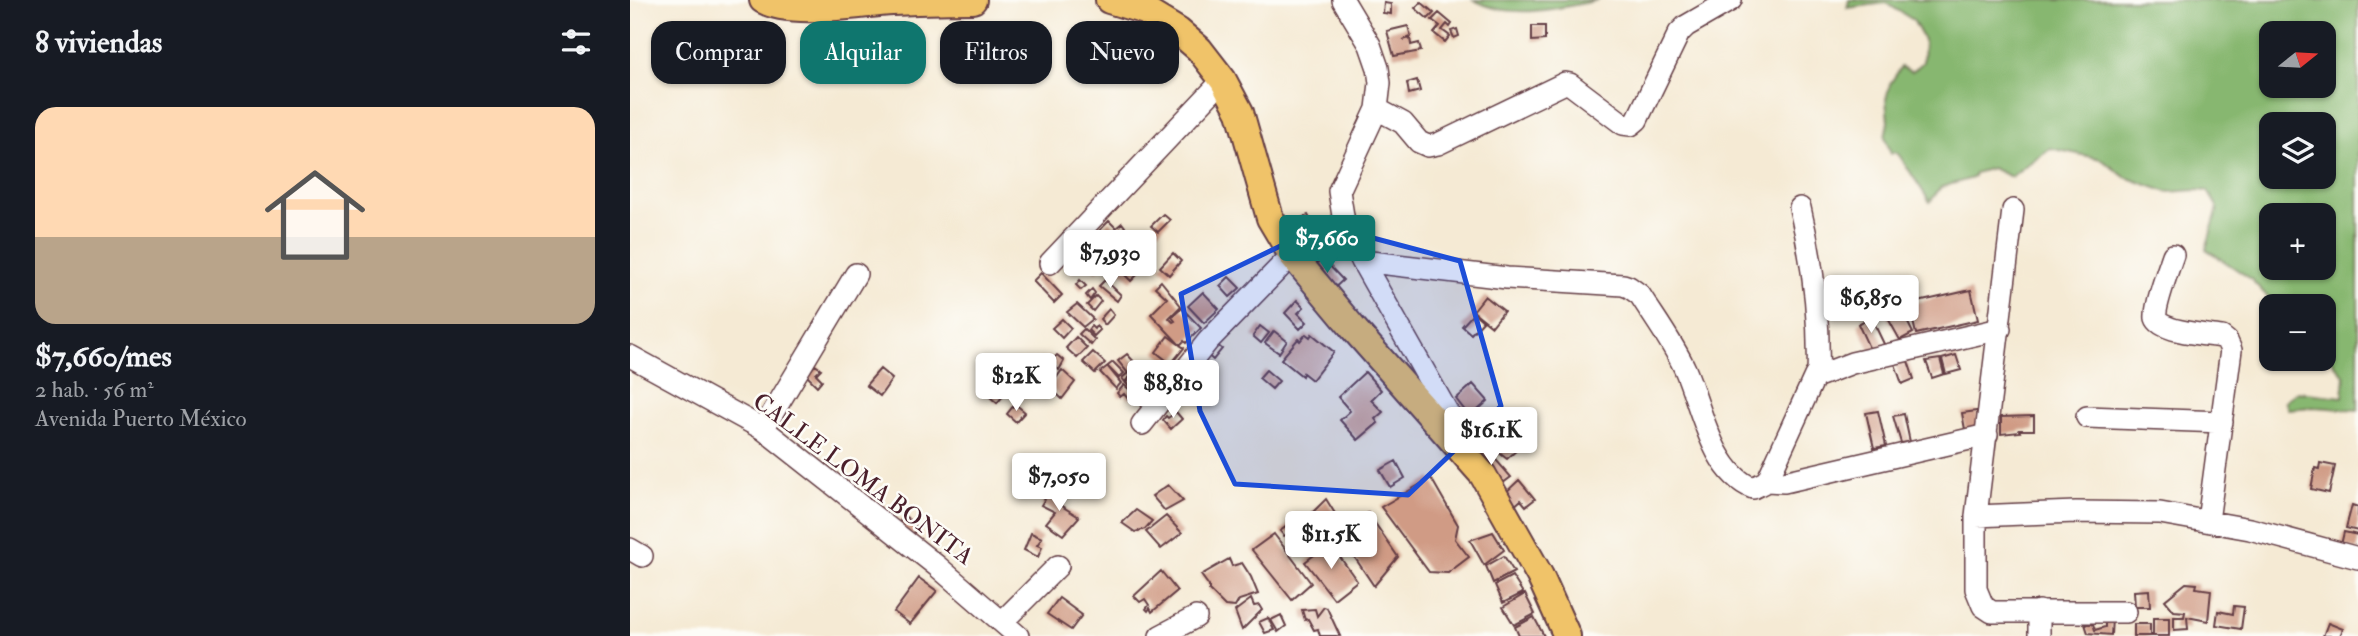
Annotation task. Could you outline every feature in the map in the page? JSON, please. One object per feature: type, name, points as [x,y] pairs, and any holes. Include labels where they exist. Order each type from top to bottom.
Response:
[{"type":"main road","points":[[763,0],[774,6],[799,8],[973,0]]},
{"type":"main road","points":[[1109,0],[1145,11],[1178,30],[1199,49],[1223,80],[1240,112],[1270,218],[1292,256],[1483,475],[1540,576],[1567,636]]},
{"type":"street","points":[[1343,0],[1370,45],[1378,68],[1380,96],[1377,109],[1339,191],[1344,222],[1362,261],[1483,475]]},
{"type":"street","points":[[1377,109],[1403,123],[1419,142],[1428,146],[1438,144],[1565,83],[1623,124],[1631,125],[1637,120],[1679,33],[1686,26],[1731,0]]},
{"type":"street","points":[[1050,263],[1223,80]]},
{"type":"street","points":[[1800,208],[1809,247],[1816,307],[1818,376]]},
{"type":"street","points":[[2013,210],[1976,516],[1978,600],[1992,612],[2126,612]]},
{"type":"street","points":[[2173,255],[2157,307],[2156,319],[2171,329],[2222,337],[2230,344],[2231,358],[2208,522]]},
{"type":"street","points":[[1142,424],[1208,341],[1292,256]]},
{"type":"street","points":[[1362,261],[1507,278],[1610,283],[1629,287],[1640,295],[1684,368],[1713,443],[1728,470],[1753,488],[1767,481],[1784,482],[1987,435]]},
{"type":"street","points":[[763,429],[856,274]]},
{"type":"street","points":[[1767,481],[1815,376],[1852,363],[2000,329]]},
{"type":"street","name":"CALLE LOMA BONITA","points":[[630,356],[763,429],[871,512],[1011,628]]},
{"type":"street","points":[[2087,417],[2222,422]]},
{"type":"street","points":[[1976,516],[2076,512],[2161,513],[2304,542],[2358,558]]},
{"type":"street","points":[[1011,628],[1058,566]]},
{"type":"street","points":[[2039,611],[2039,636]]},
{"type":"street","points":[[1160,636],[1196,617]]},
{"type":"highlighted area","points":[[1324,225],[1460,261],[1501,406],[1408,495],[1235,484],[1200,411],[1181,294]]},
{"type":"green space","points":[[1474,0],[1599,0],[1552,9],[1520,11],[1504,10]]},
{"type":"green space","points":[[1849,0],[2358,0],[2358,410],[2313,407],[2288,409],[2285,401],[2297,392],[2343,397],[2345,376],[2336,366],[2336,294],[2265,294],[2251,279],[2206,249],[2218,208],[2208,191],[2167,192],[2125,177],[2101,159],[2050,148],[2011,177],[1992,168],[1975,173],[1973,178],[1941,187],[1930,202],[1899,155],[1894,152],[1891,154],[1885,137],[1888,122],[1886,99],[1890,84],[1901,67],[1912,72],[1923,62],[1924,40],[1913,20],[1886,3],[1847,8]]},
{"type":"building","points":[[1421,2],[1434,13],[1428,19],[1415,8]]},
{"type":"building","points":[[1384,3],[1391,4],[1391,14],[1383,13]]},
{"type":"building","points":[[1439,13],[1452,24],[1450,27],[1447,24],[1442,30],[1450,36],[1445,42],[1434,33],[1440,26],[1432,20]]},
{"type":"building","points":[[1408,26],[1411,37],[1403,40],[1410,38],[1411,45],[1419,43],[1421,51],[1394,56],[1387,31]]},
{"type":"building","points":[[1532,26],[1545,26],[1545,40],[1532,41]]},
{"type":"building","points":[[1457,29],[1459,36],[1454,38],[1451,31]]},
{"type":"building","points":[[1417,80],[1420,91],[1409,94],[1407,83]]},
{"type":"building","points":[[1163,214],[1170,220],[1158,232],[1151,226]]},
{"type":"building","points":[[1308,215],[1326,254],[1308,262],[1290,223]]},
{"type":"building","points":[[1109,221],[1116,228],[1122,223],[1125,227],[1117,240],[1125,248],[1118,254],[1114,249],[1109,254],[1096,239],[1098,237],[1095,235]]},
{"type":"building","points":[[1077,230],[1094,250],[1084,260],[1067,240]]},
{"type":"building","points":[[1093,253],[1102,264],[1097,272],[1086,260]]},
{"type":"building","points":[[1173,253],[1181,261],[1169,275],[1160,267]]},
{"type":"building","points":[[1322,258],[1343,280],[1331,291],[1311,270]]},
{"type":"building","points":[[1119,260],[1128,268],[1132,264],[1140,272],[1131,281],[1115,265]]},
{"type":"building","points":[[1041,273],[1062,295],[1054,303],[1033,281]]},
{"type":"building","points":[[1229,277],[1240,288],[1230,297],[1220,286]]},
{"type":"building","points":[[1080,280],[1086,286],[1081,290],[1076,285]]},
{"type":"building","points":[[1105,280],[1121,295],[1117,301],[1099,286]]},
{"type":"building","points":[[1161,281],[1181,306],[1169,318],[1175,321],[1172,317],[1182,308],[1201,328],[1186,343],[1184,341],[1180,345],[1151,314],[1167,298],[1155,287]]},
{"type":"building","points":[[1092,289],[1095,293],[1090,300],[1086,295]]},
{"type":"building","points":[[1971,290],[1978,320],[1916,334],[1909,304]]},
{"type":"building","points":[[1203,292],[1219,309],[1204,323],[1188,306]]},
{"type":"building","points":[[1096,296],[1101,301],[1093,311],[1087,305]]},
{"type":"building","points":[[1485,296],[1504,311],[1492,326],[1473,311]]},
{"type":"building","points":[[1297,300],[1304,307],[1298,313],[1307,322],[1300,329],[1285,313]]},
{"type":"building","points":[[1077,304],[1093,319],[1083,327],[1067,312]]},
{"type":"building","points":[[1899,305],[1913,333],[1900,340],[1885,313]]},
{"type":"building","points":[[1109,309],[1114,315],[1105,325],[1100,319]]},
{"type":"building","points":[[1474,313],[1483,321],[1471,334],[1462,326]]},
{"type":"building","points":[[1871,317],[1885,346],[1871,352],[1858,324]]},
{"type":"building","points":[[1062,319],[1071,328],[1062,338],[1052,328]]},
{"type":"building","points":[[1091,326],[1100,330],[1094,336],[1088,330]]},
{"type":"building","points":[[1260,326],[1269,333],[1261,343],[1253,336]]},
{"type":"building","points":[[1084,329],[1095,340],[1091,345],[1079,334]]},
{"type":"building","points":[[1274,331],[1287,341],[1279,353],[1265,343]]},
{"type":"building","points":[[1306,334],[1310,337],[1312,334],[1334,352],[1312,380],[1303,373],[1302,376],[1281,359],[1298,339],[1300,341]]},
{"type":"building","points":[[1168,336],[1184,348],[1171,364],[1156,352]]},
{"type":"building","points":[[1076,337],[1087,348],[1077,358],[1066,348]]},
{"type":"building","points":[[1212,341],[1222,349],[1213,360],[1203,351]]},
{"type":"building","points":[[1093,352],[1105,363],[1095,373],[1083,362]]},
{"type":"building","points":[[1127,354],[1149,378],[1144,384],[1133,376],[1134,371],[1125,382],[1122,378],[1128,373],[1118,361]]},
{"type":"building","points":[[1057,355],[1064,361],[1059,370],[1043,361],[1035,366],[1042,358],[1049,356],[1052,360]]},
{"type":"building","points":[[1906,355],[1914,379],[1902,384],[1893,358]]},
{"type":"building","points":[[1956,355],[1961,370],[1946,374],[1942,359]]},
{"type":"building","points":[[1940,359],[1944,374],[1932,378],[1926,361]]},
{"type":"building","points":[[1113,362],[1124,373],[1119,378],[1108,367],[1121,383],[1116,389],[1100,372]]},
{"type":"building","points":[[815,365],[821,369],[816,374],[822,380],[817,386],[806,375]]},
{"type":"building","points":[[880,369],[892,379],[880,396],[866,385]]},
{"type":"building","points":[[1062,370],[1075,382],[1062,399],[1050,387]]},
{"type":"building","points":[[1266,370],[1279,381],[1272,389],[1259,378]]},
{"type":"building","points":[[1365,372],[1381,390],[1371,400],[1383,412],[1375,419],[1378,423],[1358,440],[1340,420],[1350,411],[1338,397]]},
{"type":"building","points":[[1130,377],[1143,386],[1136,393],[1126,383]]},
{"type":"building","points":[[1003,382],[1010,388],[997,403],[990,397]]},
{"type":"building","points":[[1473,384],[1488,401],[1470,417],[1456,399]]},
{"type":"building","points":[[1124,385],[1135,394],[1128,399],[1124,394],[1120,397],[1117,393]]},
{"type":"building","points":[[1015,404],[1025,412],[1016,422],[1007,414]]},
{"type":"building","points":[[1878,411],[1886,446],[1874,448],[1866,413]]},
{"type":"building","points":[[1977,411],[1979,431],[1966,435],[1962,413]]},
{"type":"building","points":[[1176,412],[1182,419],[1171,429],[1163,420]]},
{"type":"building","points":[[1904,414],[1910,442],[1901,443],[1893,416]]},
{"type":"building","points":[[2034,416],[2034,430],[2001,434],[2001,417]]},
{"type":"building","points":[[1511,439],[1519,448],[1507,459],[1498,452]]},
{"type":"building","points":[[1483,445],[1511,477],[1495,489],[1473,454]]},
{"type":"building","points":[[1396,461],[1405,478],[1390,487],[1380,470]]},
{"type":"building","points":[[2320,463],[2335,466],[2329,493],[2311,489],[2315,468],[2319,469]]},
{"type":"building","points":[[1431,478],[1458,525],[1455,539],[1469,557],[1448,573],[1429,572],[1381,507]]},
{"type":"building","points":[[1519,480],[1535,499],[1526,506],[1521,500],[1512,508],[1502,496]]},
{"type":"building","points":[[1168,485],[1183,501],[1165,511],[1152,496]]},
{"type":"building","points":[[1051,489],[1065,499],[1060,505],[1079,517],[1063,535],[1046,523],[1055,512],[1041,505]]},
{"type":"building","points":[[1326,499],[1339,520],[1323,530],[1313,512]]},
{"type":"building","points":[[2352,505],[2358,507],[2358,531],[2346,528]]},
{"type":"building","points":[[1136,510],[1152,521],[1145,529],[1135,532],[1122,523]]},
{"type":"building","points":[[1368,513],[1398,557],[1374,586],[1339,534]]},
{"type":"building","points":[[905,516],[918,528],[910,537],[897,525]]},
{"type":"building","points":[[1166,516],[1182,533],[1161,549],[1146,532]]},
{"type":"building","points":[[1296,520],[1299,526],[1284,536],[1280,531]]},
{"type":"building","points":[[1493,532],[1504,550],[1484,565],[1470,540]]},
{"type":"building","points":[[2344,532],[2358,535],[2358,550],[2341,545]]},
{"type":"building","points":[[1031,533],[1042,538],[1037,545],[1042,547],[1038,557],[1024,550]]},
{"type":"building","points":[[1274,534],[1311,583],[1292,600],[1252,550]]},
{"type":"building","points":[[1330,543],[1357,581],[1334,599],[1305,562]]},
{"type":"building","points":[[1504,556],[1514,572],[1493,583],[1486,566]]},
{"type":"building","points":[[1229,559],[1232,566],[1242,563],[1258,594],[1239,600],[1235,607],[1225,606],[1209,590],[1201,575]]},
{"type":"building","points":[[1161,571],[1177,591],[1152,612],[1150,608],[1148,611],[1146,609],[1149,605],[1145,599],[1140,602],[1134,596]]},
{"type":"building","points":[[1512,576],[1523,593],[1503,603],[1495,585]]},
{"type":"building","points":[[919,578],[937,591],[910,624],[894,612]]},
{"type":"building","points":[[2186,583],[2197,584],[2196,588],[2211,590],[2208,621],[2187,617],[2188,629],[2174,630],[2174,617],[2184,617],[2185,612],[2174,611],[2165,600]]},
{"type":"building","points":[[2149,590],[2150,607],[2135,607],[2134,591]]},
{"type":"building","points":[[1525,594],[1535,614],[1514,625],[1503,607]]},
{"type":"building","points":[[1059,598],[1082,615],[1071,630],[1047,614]]},
{"type":"building","points":[[1251,599],[1254,606],[1259,605],[1262,610],[1242,630],[1235,611]]},
{"type":"building","points":[[2234,606],[2244,607],[2241,629],[2216,625],[2218,611],[2233,614]]},
{"type":"building","points":[[1324,607],[1327,608],[1340,636],[1320,636],[1318,629],[1314,630],[1308,619],[1305,620],[1302,610],[1315,609],[1317,616]]},
{"type":"building","points":[[1281,615],[1286,626],[1278,632],[1271,620]]},
{"type":"building","points":[[1534,617],[1544,636],[1519,636],[1515,627]]},
{"type":"building","points":[[1268,618],[1274,630],[1265,633],[1259,622]]},
{"type":"building","points":[[2112,618],[2111,635],[2088,633],[2085,624],[2093,624],[2095,630],[2105,627],[2105,620]]},
{"type":"building","points":[[2153,618],[2169,618],[2169,636],[2153,636]]},
{"type":"building","points":[[2328,623],[2343,629],[2340,636],[2323,636]]},
{"type":"building","points":[[2134,624],[2150,624],[2150,636],[2134,636]]}]
